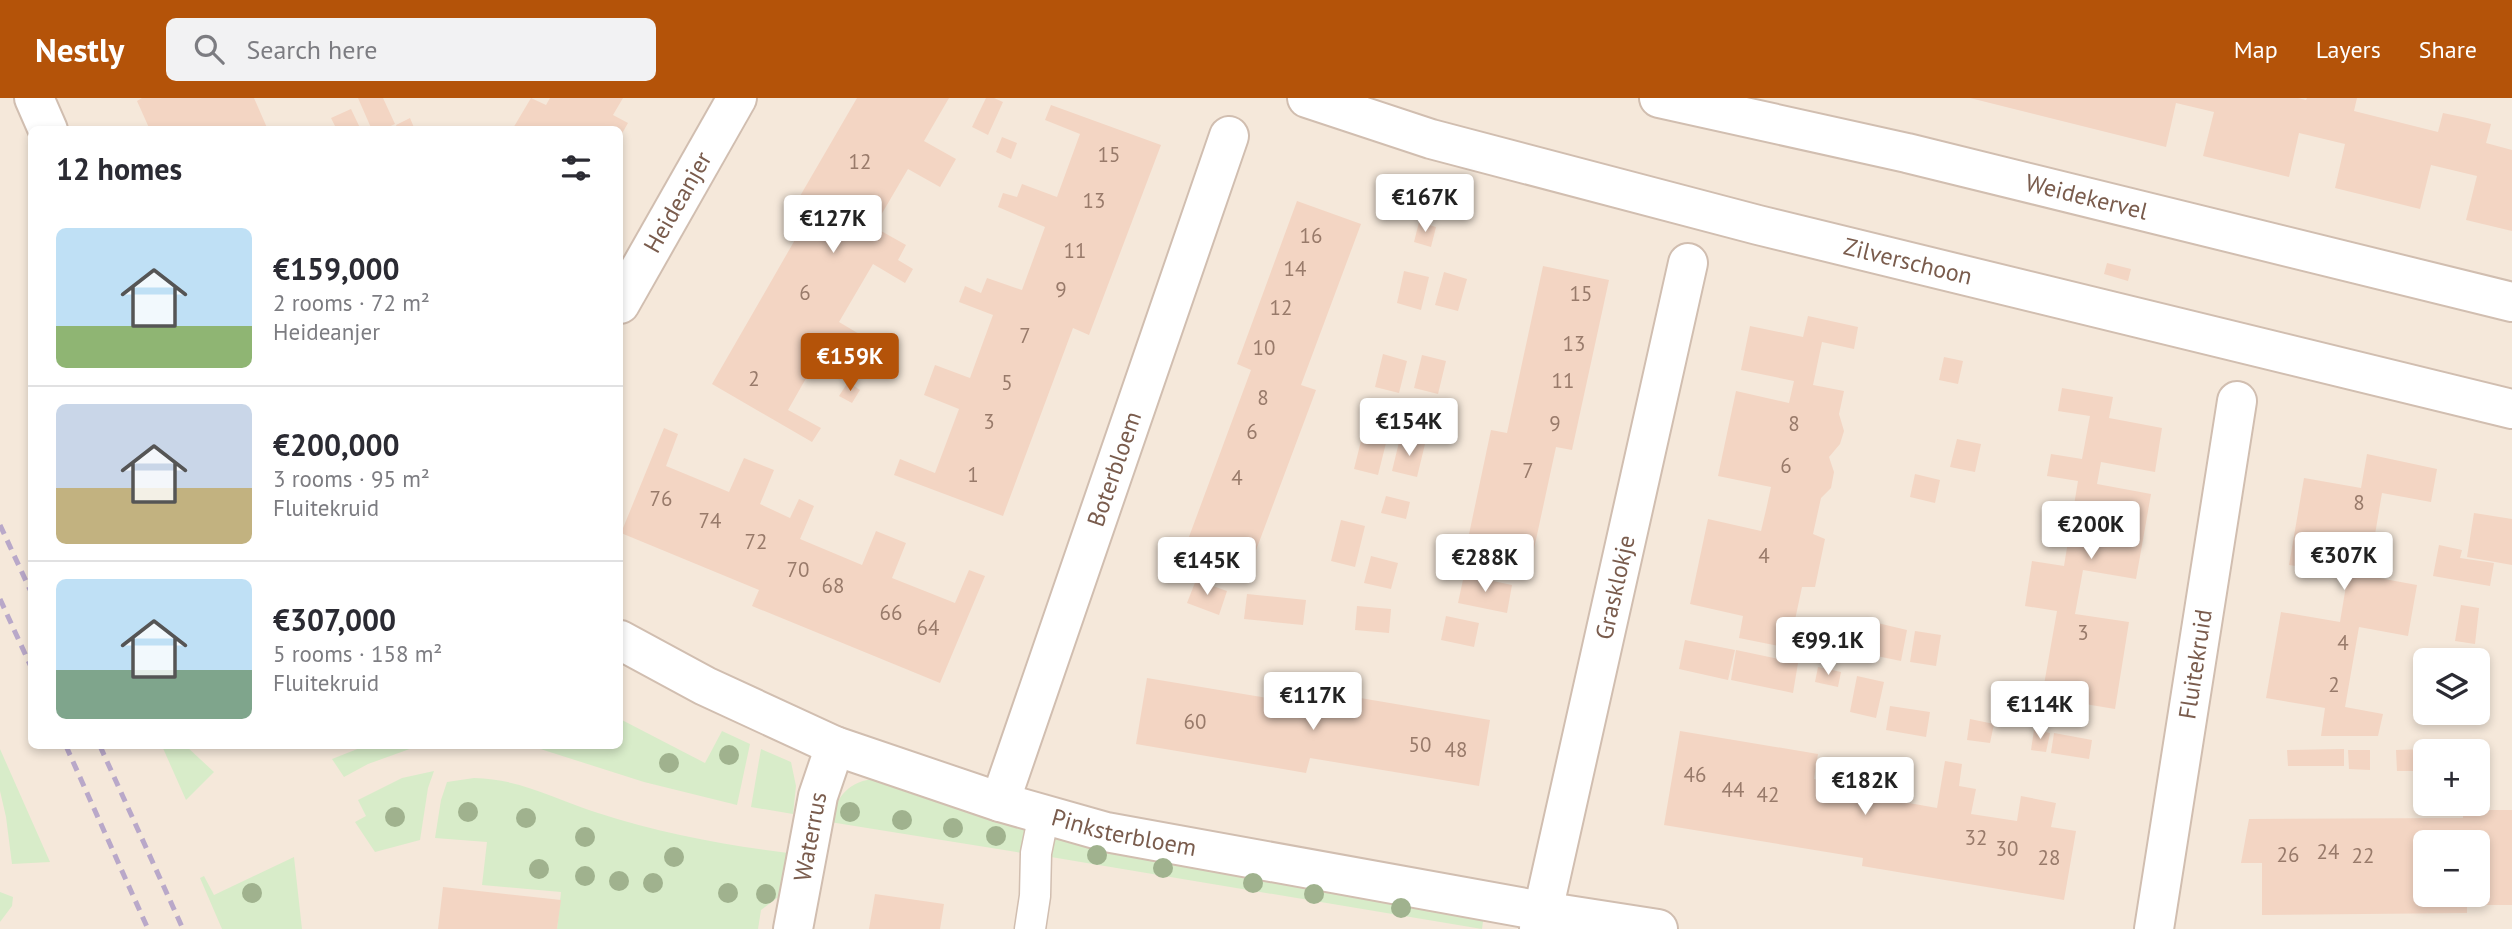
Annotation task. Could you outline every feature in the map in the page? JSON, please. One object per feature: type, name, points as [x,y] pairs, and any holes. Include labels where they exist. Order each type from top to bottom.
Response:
[{"type":"street","points":[[34,98],[46,126]]},
{"type":"street","name":"Heideanjer","points":[[623,299],[737,98]]},
{"type":"street","name":"Zilverschoon","points":[[1307,98],[1431,139],[1758,225],[2512,409]]},
{"type":"street","name":"Weidekervel","points":[[1659,98],[1907,153],[2512,302]]},
{"type":"street","name":"Boterbloem","points":[[1000,802],[1229,135]]},
{"type":"street","name":"Grasklokje","points":[[1541,920],[1688,263]]},
{"type":"street","name":"Fluitekruid","points":[[2154,929],[2237,401]]},
{"type":"street","name":"Pinksterbloem","points":[[623,642],[705,686],[835,746],[1000,802],[1106,832],[1541,920],[1658,929]]},
{"type":"street","name":"Waterrus","points":[[793,929],[818,796],[835,746]]},
{"type":"lane","points":[[1030,929],[1035,896],[1036,853],[1044,814]]},
{"type":"shaded area","points":[[0,98],[2512,98],[2512,929],[0,929]]},
{"type":"green space","points":[[623,721],[705,763],[722,731],[750,744],[737,805],[644,782],[540,749],[623,749]]},
{"type":"green space","points":[[0,749],[50,862],[12,864],[0,791]]},
{"type":"green space","points":[[163,749],[189,749],[214,772],[186,800]]},
{"type":"green space","points":[[357,749],[410,749],[368,764],[344,777],[332,759]]},
{"type":"green space","points":[[761,749],[791,762],[796,786],[793,814],[751,807]]},
{"type":"green space","points":[[434,771],[428,788],[420,840],[375,852],[355,822],[366,816],[358,800],[402,778]]},
{"type":"green space","points":[[474,778],[522,786],[598,813],[668,832],[788,853],[781,895],[761,910],[758,929],[557,929],[561,892],[482,885],[487,842],[435,838],[447,782]]},
{"type":"green space","points":[[877,779],[1028,828],[1022,853],[830,822],[836,804],[846,791],[859,782]]},
{"type":"green space","points":[[1052,836],[1484,914],[1482,929],[1051,857]]},
{"type":"green space","points":[[294,857],[302,929],[222,929],[200,878],[204,876],[214,895]]},
{"type":"green space","points":[[0,892],[13,897],[12,906],[0,922]]},
{"type":"building","points":[[142,98],[254,98],[266,126],[148,126],[137,101]]},
{"type":"building","points":[[358,98],[383,98],[395,124],[370,126]]},
{"type":"building","points":[[531,98],[546,105],[550,98],[623,98],[613,115],[628,123],[623,132],[623,126],[514,126]]},
{"type":"building","points":[[857,98],[949,98],[924,141],[956,159],[940,187],[908,169],[874,227],[906,245],[898,260],[913,269],[905,283],[873,264],[839,322],[871,341],[854,369],[822,350],[788,410],[821,428],[812,442],[712,384],[811,212],[796,203]]},
{"type":"building","points":[[986,98],[1003,102],[988,135],[972,127]]},
{"type":"building","points":[[1970,98],[2357,98],[2354,111],[2438,132],[2443,113],[2467,118],[2491,124],[2486,143],[2512,150],[2512,231],[2466,220],[2477,176],[2431,165],[2420,209],[2335,188],[2345,144],[2299,133],[2289,177],[2203,156],[2214,112],[2176,103],[2166,147]]},
{"type":"building","points":[[1051,105],[1161,145],[1089,335],[1073,328],[1003,516],[894,475],[900,459],[935,473],[959,409],[924,395],[935,365],[970,378],[993,315],[959,302],[965,286],[981,293],[987,278],[1022,290],[1045,227],[998,207],[1003,193],[1017,197],[1022,184],[1057,197],[1080,134],[1045,120]]},
{"type":"building","points":[[351,109],[359,126],[335,126],[331,118]]},
{"type":"building","points":[[410,118],[413,126],[396,126]]},
{"type":"building","points":[[1002,137],[1017,143],[1011,159],[996,152]]},
{"type":"building","points":[[1297,201],[1361,224],[1301,385],[1316,390],[1255,553],[1240,548],[1229,580],[1180,561],[1251,370],[1237,364]]},
{"type":"building","points":[[1419,222],[1436,227],[1431,247],[1414,242]]},
{"type":"building","points":[[2107,263],[2131,269],[2128,281],[2104,274]]},
{"type":"building","points":[[1543,266],[1609,280],[1572,450],[1556,447],[1529,572],[1464,558],[1491,430],[1507,433]]},
{"type":"building","points":[[1404,271],[1429,277],[1421,310],[1397,303]]},
{"type":"building","points":[[1444,272],[1467,279],[1458,311],[1435,305]]},
{"type":"building","points":[[1808,316],[1858,327],[1854,349],[1822,342],[1813,385],[1844,391],[1839,414],[1844,431],[1840,444],[1829,457],[1834,472],[1831,488],[1821,498],[1813,534],[1825,539],[1815,587],[1802,587],[1789,648],[1739,638],[1743,616],[1690,604],[1708,519],[1761,531],[1771,487],[1718,476],[1736,391],[1789,403],[1794,381],[1741,370],[1750,326],[1803,337]]},
{"type":"building","points":[[1383,354],[1407,361],[1399,393],[1375,387]]},
{"type":"building","points":[[1422,355],[1446,361],[1438,394],[1414,388]]},
{"type":"building","points":[[1944,357],[1963,361],[1958,384],[1939,380]]},
{"type":"building","points":[[848,382],[860,390],[852,403],[839,396]]},
{"type":"building","points":[[2062,388],[2113,397],[2109,418],[2162,428],[2155,472],[2101,462],[2097,484],[2151,494],[2136,579],[2083,570],[2075,614],[2129,622],[2115,709],[2061,700],[2057,722],[2007,713],[2010,690],[2042,696],[2057,611],[2025,606],[2032,561],[2064,566],[2078,481],[2047,476],[2051,454],[2082,459],[2090,416],[2058,411]]},
{"type":"building","points":[[664,428],[678,434],[666,466],[729,492],[744,458],[774,470],[760,504],[790,518],[799,499],[814,506],[800,539],[862,565],[876,531],[906,543],[892,578],[955,603],[969,570],[985,576],[940,683],[752,606],[759,590],[623,534]]},
{"type":"building","points":[[1362,437],[1386,443],[1378,475],[1354,469]]},
{"type":"building","points":[[1400,438],[1425,444],[1417,477],[1392,471]]},
{"type":"building","points":[[1957,439],[1981,444],[1975,472],[1950,467]]},
{"type":"building","points":[[2367,454],[2437,469],[2431,502],[2382,493],[2368,576],[2417,585],[2408,636],[2359,627],[2345,707],[2383,714],[2378,736],[2321,736],[2325,708],[2266,698],[2281,612],[2340,622],[2348,574],[2289,565],[2304,478],[2361,488]]},
{"type":"building","points":[[1915,474],[1940,480],[1935,503],[1910,497]]},
{"type":"building","points":[[1386,496],[1410,502],[1406,519],[1381,513]]},
{"type":"building","points":[[2474,513],[2512,519],[2512,565],[2467,557]]},
{"type":"building","points":[[1341,520],[1365,526],[1355,567],[1331,561]]},
{"type":"building","points":[[2439,545],[2462,550],[2460,558],[2494,563],[2490,586],[2433,576]]},
{"type":"building","points":[[1371,556],[1398,563],[1391,589],[1364,583]]},
{"type":"building","points":[[1464,575],[1512,585],[1507,613],[1458,603]]},
{"type":"building","points":[[1196,580],[1227,591],[1219,615],[1187,603]]},
{"type":"building","points":[[1247,594],[1306,600],[1303,625],[1244,619]]},
{"type":"building","points":[[2461,605],[2479,608],[2475,644],[2455,641]]},
{"type":"building","points":[[1357,606],[1391,609],[1389,633],[1355,630]]},
{"type":"building","points":[[1446,616],[1479,623],[1474,647],[1441,640]]},
{"type":"building","points":[[1869,621],[1907,630],[1901,661],[1862,653]]},
{"type":"building","points":[[1915,631],[1941,635],[1936,666],[1910,662]]},
{"type":"building","points":[[1685,640],[1735,650],[1728,680],[1679,669]]},
{"type":"building","points":[[1736,650],[1798,663],[1793,693],[1731,680]]},
{"type":"building","points":[[1818,667],[1841,672],[1838,687],[1815,682]]},
{"type":"building","points":[[1857,676],[1884,682],[1876,718],[1850,712]]},
{"type":"building","points":[[1147,678],[1316,706],[1319,691],[1490,720],[1479,786],[1310,758],[1306,773],[1136,744]]},
{"type":"building","points":[[1890,706],[1930,712],[1926,737],[1886,730]]},
{"type":"building","points":[[1970,719],[1994,724],[1990,743],[1967,740]]},
{"type":"building","points":[[2034,730],[2050,733],[2046,752],[2031,750]]},
{"type":"building","points":[[1680,731],[1818,754],[1814,779],[1859,787],[1863,762],[1898,767],[1892,800],[1937,808],[1945,761],[1962,764],[1959,786],[1976,789],[1971,814],[2017,821],[2021,796],[2056,803],[2051,827],[2076,831],[2064,900],[1862,866],[1863,858],[1664,825]]},
{"type":"building","points":[[2054,733],[2092,740],[2089,759],[2051,753]]},
{"type":"building","points":[[2344,749],[2344,766],[2288,766],[2287,750]]},
{"type":"building","points":[[2413,749],[2413,771],[2397,771],[2396,750]]},
{"type":"building","points":[[2348,750],[2370,750],[2370,770],[2349,769]]},
{"type":"building","points":[[2490,810],[2512,810],[2512,905],[2490,905],[2490,830],[2413,830],[2413,907],[2467,907],[2467,913],[2262,915],[2262,863],[2241,863],[2249,819],[2463,818],[2490,816]]},
{"type":"building","points":[[443,887],[561,900],[557,929],[438,929]]},
{"type":"building","points":[[875,894],[944,904],[940,929],[869,929]]},
{"type":"railway","points":[[0,525],[28,585]]},
{"type":"railway","points":[[0,599],[28,660]]},
{"type":"railway","points":[[67,749],[148,929]]},
{"type":"railway","points":[[101,749],[183,929]]}]
